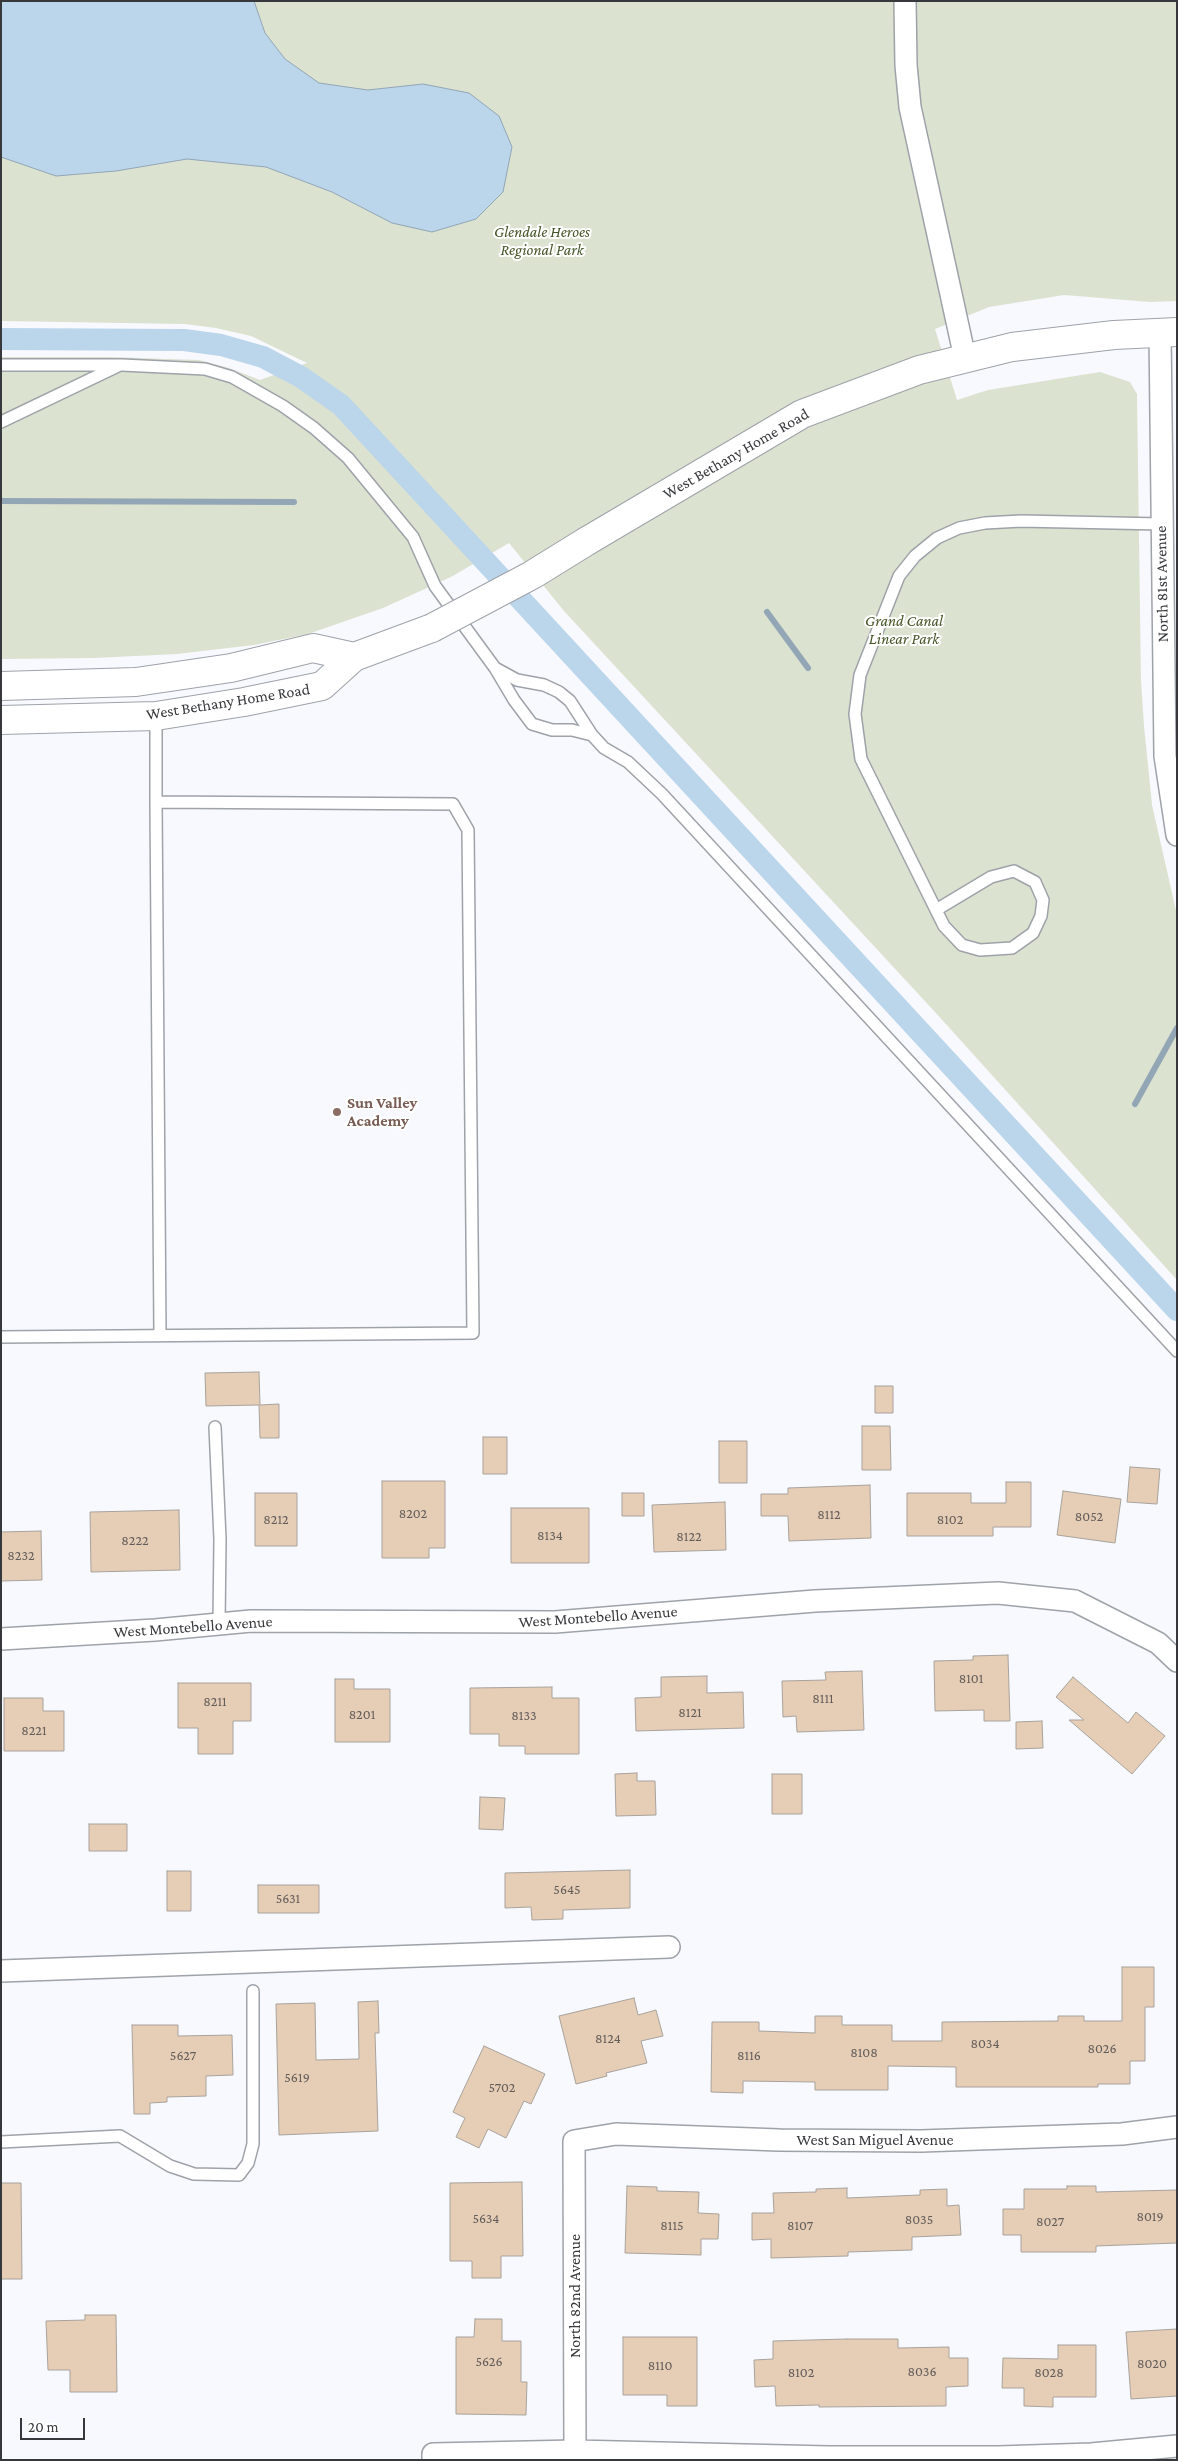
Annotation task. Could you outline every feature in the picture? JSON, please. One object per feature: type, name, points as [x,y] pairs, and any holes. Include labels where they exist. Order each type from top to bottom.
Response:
[{"type":"main road","name":"West Bethany Home Road","points":[[1,720],[156,716],[244,702],[322,686],[354,657],[432,628],[532,575],[660,496],[802,414],[919,370],[965,358],[1036,344],[1114,335],[1168,332]]},
{"type":"main road","name":"West Bethany Home Road","points":[[1,686],[136,682],[231,668],[312,648],[354,657]]},
{"type":"street","points":[[905,1],[906,65],[910,107],[965,358]]},
{"type":"street","name":"North 81st Avenue","points":[[1168,332],[1169,524],[1166,756],[1177,835]]},
{"type":"street","name":"West Montebello Avenue","points":[[1,1640],[155,1630],[251,1620],[472,1623],[555,1622],[806,1602],[998,1593],[1074,1601],[1158,1643],[1177,1661]]},
{"type":"street","points":[[1,1970],[668,1947]]},
{"type":"street","name":"West San Miguel Avenue","points":[[574,2141],[616,2134],[779,2140],[921,2141],[1122,2134],[1177,2127]]},
{"type":"street","name":"North 82nd Avenue","points":[[574,2141],[575,2451]]},
{"type":"street","points":[[433,2457],[575,2451],[828,2456],[999,2456],[1091,2454],[1177,2446]]},
{"type":"lane","points":[[1,365],[122,364],[205,369],[232,377],[283,406],[314,428],[348,458],[413,538],[435,586],[495,668],[514,700],[532,724],[552,730],[572,730],[592,735]]},
{"type":"lane","points":[[1,422],[122,364]]},
{"type":"lane","points":[[936,910],[991,877],[1014,871],[1036,882],[1043,900],[1041,916],[1033,933],[1012,948],[980,950],[962,945],[944,926],[936,910],[861,759],[855,714],[860,674],[899,576],[915,556],[937,538],[959,528],[985,523],[1021,521],[1169,524]]},
{"type":"lane","points":[[495,668],[517,680],[544,685],[570,701],[592,735],[604,748],[628,762],[662,794],[1177,1351]]},
{"type":"lane","points":[[156,716],[160,1334]]},
{"type":"lane","points":[[1,1337],[160,1334],[473,1333],[468,830],[453,804],[156,802]]},
{"type":"lane","points":[[215,1427],[220,1539],[219,1624]]},
{"type":"lane","points":[[1,2142],[120,2136],[170,2166],[194,2174],[239,2175],[248,2163],[252,2144],[252,1991]]},
{"type":"green space","name":"Grand Canal Linear Park","points":[[1,1],[1177,1],[1177,301],[1150,302],[1064,295],[989,307],[935,329],[957,400],[988,390],[1100,372],[1130,382],[1137,394],[1141,681],[1144,726],[1152,805],[1177,915],[1177,1280],[935,1012],[564,611],[509,543],[451,577],[383,608],[308,634],[254,645],[177,654],[94,658],[1,659],[1,357],[109,357],[199,360],[229,368],[260,380],[307,363],[251,336],[216,328],[185,324],[1,321]]},
{"type":"water","points":[[1,1],[254,1],[265,33],[285,59],[319,83],[368,90],[423,84],[469,93],[499,116],[512,147],[503,192],[476,219],[432,232],[392,223],[332,192],[266,167],[187,159],[116,171],[56,176],[1,157]]},
{"type":"building","points":[[259,1372],[260,1405],[279,1404],[279,1438],[260,1438],[259,1405],[206,1406],[205,1373]]},
{"type":"building","points":[[875,1386],[893,1386],[893,1413],[875,1413]]},
{"type":"building","points":[[862,1426],[890,1426],[891,1470],[862,1470]]},
{"type":"building","points":[[483,1437],[507,1437],[507,1474],[483,1474]]},
{"type":"building","points":[[719,1441],[747,1441],[747,1483],[719,1483]]},
{"type":"building","points":[[1130,1467],[1160,1469],[1157,1504],[1127,1502]]},
{"type":"building","points":[[382,1481],[445,1481],[445,1548],[429,1548],[429,1558],[382,1558]]},
{"type":"building","points":[[1006,1482],[1031,1482],[1031,1527],[993,1527],[993,1536],[907,1536],[907,1493],[971,1493],[971,1503],[1006,1503]]},
{"type":"building","points":[[870,1485],[871,1538],[789,1541],[788,1516],[761,1516],[761,1494],[788,1494],[788,1488]]},
{"type":"building","points":[[1063,1491],[1121,1499],[1115,1543],[1057,1535]]},
{"type":"building","points":[[255,1493],[297,1493],[297,1546],[255,1546]]},
{"type":"building","points":[[622,1493],[644,1493],[644,1516],[622,1516]]},
{"type":"building","points":[[725,1502],[726,1550],[654,1552],[652,1505]]},
{"type":"building","points":[[511,1508],[589,1508],[589,1563],[511,1563]]},
{"type":"building","points":[[179,1510],[180,1570],[91,1572],[90,1512]]},
{"type":"building","points":[[41,1531],[42,1580],[1,1581],[1,1532]]},
{"type":"building","points":[[1008,1655],[1010,1721],[984,1721],[984,1710],[935,1711],[934,1661],[973,1660],[973,1656]]},
{"type":"building","points":[[862,1671],[864,1730],[797,1732],[796,1716],[783,1717],[782,1681],[826,1680],[825,1672]]},
{"type":"building","points":[[707,1676],[707,1693],[743,1692],[744,1728],[636,1731],[635,1698],[661,1697],[661,1677]]},
{"type":"building","points":[[1073,1677],[1128,1723],[1136,1712],[1165,1736],[1132,1774],[1069,1720],[1084,1720],[1056,1697]]},
{"type":"building","points":[[335,1679],[354,1679],[354,1689],[390,1689],[390,1742],[335,1742]]},
{"type":"building","points":[[178,1683],[251,1683],[251,1721],[233,1721],[233,1754],[198,1754],[198,1728],[178,1728]]},
{"type":"building","points":[[552,1687],[552,1698],[579,1698],[579,1754],[525,1754],[525,1746],[499,1746],[499,1734],[470,1734],[470,1688]]},
{"type":"building","points":[[4,1698],[43,1698],[43,1711],[64,1711],[64,1751],[4,1751]]},
{"type":"building","points":[[1042,1721],[1043,1748],[1016,1749],[1016,1722]]},
{"type":"building","points":[[637,1773],[637,1781],[655,1781],[656,1815],[616,1816],[615,1774]]},
{"type":"building","points":[[772,1774],[802,1774],[802,1814],[772,1814]]},
{"type":"building","points":[[480,1797],[505,1798],[503,1830],[479,1829]]},
{"type":"building","points":[[89,1824],[127,1824],[127,1851],[89,1851]]},
{"type":"building","points":[[630,1870],[630,1908],[563,1910],[563,1919],[532,1920],[531,1907],[505,1908],[505,1873]]},
{"type":"building","points":[[167,1871],[191,1871],[191,1911],[167,1911]]},
{"type":"building","points":[[258,1885],[319,1885],[319,1913],[258,1913]]},
{"type":"building","points":[[1122,1967],[1154,1967],[1154,2007],[1145,2007],[1145,2061],[1130,2061],[1130,2084],[1098,2084],[1098,2087],[956,2087],[956,2067],[888,2066],[888,2090],[815,2090],[815,2082],[743,2081],[743,2093],[711,2092],[712,2022],[759,2022],[759,2031],[815,2033],[815,2016],[842,2016],[842,2025],[892,2025],[892,2041],[942,2041],[942,2022],[1058,2021],[1058,2016],[1084,2016],[1084,2021],[1122,2021]]},
{"type":"building","points":[[634,1998],[638,2015],[656,2010],[663,2036],[641,2041],[647,2063],[606,2073],[607,2076],[576,2084],[559,2016]]},
{"type":"building","points":[[378,2001],[379,2033],[375,2033],[378,2131],[279,2135],[276,2004],[315,2003],[316,2060],[359,2059],[358,2002]]},
{"type":"building","points":[[132,2025],[178,2025],[178,2036],[232,2035],[233,2075],[206,2076],[206,2096],[167,2097],[167,2102],[150,2103],[150,2114],[134,2114]]},
{"type":"building","points":[[484,2046],[545,2074],[531,2104],[524,2101],[506,2138],[488,2129],[479,2148],[456,2137],[465,2118],[453,2112]]},
{"type":"building","points":[[522,2182],[523,2256],[501,2256],[501,2278],[472,2278],[472,2261],[450,2261],[450,2183]]},
{"type":"building","points":[[1,2183],[21,2183],[22,2279],[1,2279]]},
{"type":"building","points":[[627,2186],[657,2187],[657,2191],[699,2192],[698,2213],[719,2214],[718,2239],[701,2239],[701,2255],[625,2253]]},
{"type":"building","points":[[1067,2186],[1096,2186],[1096,2192],[1177,2190],[1177,2243],[1096,2246],[1096,2252],[1021,2252],[1021,2235],[1003,2235],[1003,2209],[1024,2209],[1024,2189],[1067,2189]]},
{"type":"building","points":[[847,2188],[847,2198],[920,2195],[920,2190],[947,2189],[947,2206],[959,2205],[961,2235],[912,2237],[912,2250],[848,2252],[848,2256],[771,2258],[771,2239],[752,2240],[752,2213],[774,2213],[773,2193],[816,2192],[816,2189]]},
{"type":"building","points":[[85,2315],[116,2315],[117,2392],[70,2392],[70,2370],[48,2370],[46,2321],[85,2320]]},
{"type":"building","points":[[475,2319],[502,2319],[502,2341],[521,2341],[521,2382],[527,2382],[526,2415],[456,2414],[456,2337],[474,2337]]},
{"type":"building","points":[[1177,2329],[1177,2396],[1131,2399],[1126,2332]]},
{"type":"building","points":[[623,2337],[697,2337],[697,2406],[667,2406],[667,2395],[623,2395]]},
{"type":"building","points":[[898,2339],[898,2348],[949,2347],[949,2358],[968,2358],[968,2386],[946,2387],[946,2406],[819,2407],[819,2405],[776,2406],[775,2386],[755,2387],[754,2360],[773,2359],[773,2341]]},
{"type":"building","points":[[1058,2345],[1096,2345],[1096,2397],[1053,2397],[1053,2407],[1024,2406],[1024,2388],[1002,2388],[1003,2358],[1058,2359]]},
{"type":"waterway","points":[[1,339],[184,340],[221,345],[263,357],[301,377],[341,405],[1177,1310]]},
{"type":"waterway","points":[[1,501],[294,502]]},
{"type":"waterway","points":[[767,612],[808,668]]},
{"type":"waterway","points":[[1135,1104],[1177,1028]]},
{"type":"place","name":"Sun Valley Academy","points":[[337,1112]]},
{"type":"park label","name":"Glendale Heroes Regional Park","points":[[542,241]]}]
